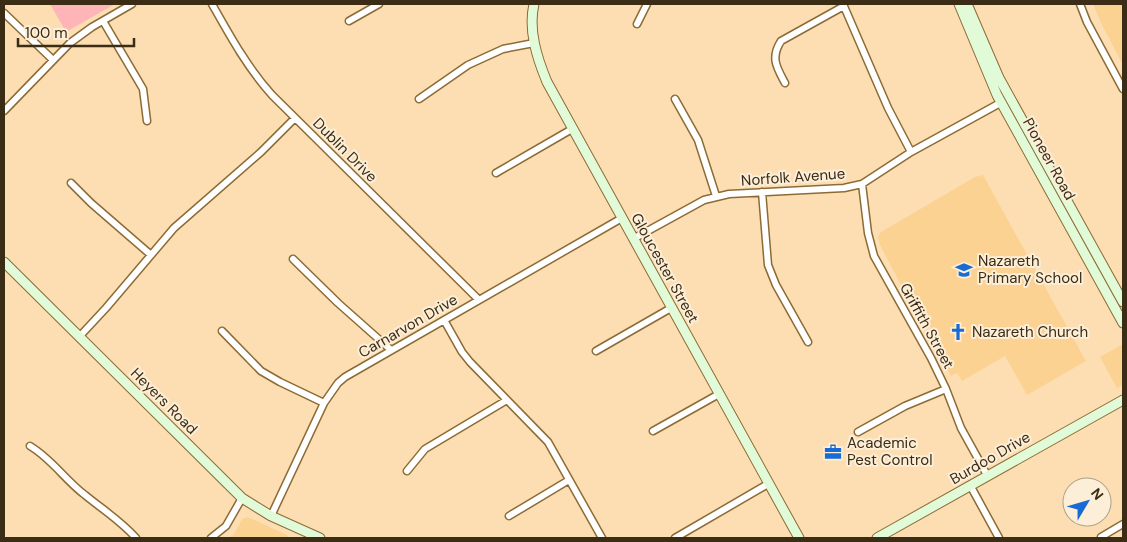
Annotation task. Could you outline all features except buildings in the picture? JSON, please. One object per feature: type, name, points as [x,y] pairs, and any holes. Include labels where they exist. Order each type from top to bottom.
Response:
[{"type":"street","points":[[4,111],[70,43],[132,4]]},
{"type":"street","name":"Dublin Drive","points":[[212,4],[257,78],[478,299]]},
{"type":"street","points":[[349,21],[379,4]]},
{"type":"street","name":"Gloucester Street","points":[[534,4],[532,26],[534,42],[538,61],[547,82],[799,538]]},
{"type":"street","points":[[637,24],[647,4]]},
{"type":"street","name":"Pioneer Road","points":[[959,4],[990,79],[1006,100],[1123,302]]},
{"type":"street","name":"Pioneer Road","points":[[967,4],[1006,100],[1123,323]]},
{"type":"street","points":[[1080,4],[1087,22],[1123,89]]},
{"type":"street","points":[[786,83],[774,57],[782,41],[844,5],[888,108],[911,152]]},
{"type":"street","points":[[4,13],[53,60]]},
{"type":"street","points":[[103,21],[143,89],[147,121]]},
{"type":"street","points":[[419,99],[468,64],[503,49],[534,42]]},
{"type":"street","points":[[675,99],[698,140],[716,196]]},
{"type":"street","name":"Norfolk Avenue","points":[[633,239],[704,200],[716,196],[844,188],[862,184],[911,152],[1006,100]]},
{"type":"street","points":[[79,336],[106,308],[174,228],[261,152],[295,118]]},
{"type":"street","points":[[496,173],[572,129]]},
{"type":"street","points":[[71,183],[104,215],[151,255]]},
{"type":"street","name":"Griffith Street","points":[[862,184],[868,233],[874,256],[931,358],[946,389],[961,428],[987,475]]},
{"type":"street","points":[[762,192],[768,265],[776,285],[808,342]]},
{"type":"street","name":"Carnarvon Drive","points":[[271,516],[324,403],[338,383],[345,377],[622,218]]},
{"type":"street","points":[[293,259],[338,303],[391,350]]},
{"type":"street","name":"Heyers Road","points":[[4,262],[242,498],[271,516],[320,538]]},
{"type":"street","points":[[596,350],[671,308]]},
{"type":"street","points":[[444,320],[462,352],[470,362],[545,438],[602,538]]},
{"type":"street","points":[[222,331],[261,371],[324,403]]},
{"type":"street","points":[[858,432],[905,406],[946,389]]},
{"type":"street","points":[[653,431],[719,394]]},
{"type":"street","points":[[407,471],[425,450],[506,400]]},
{"type":"street","name":"Burdoo Drive","points":[[877,538],[1121,400]]},
{"type":"street","points":[[30,446],[43,453],[79,490],[136,538]]},
{"type":"street","points":[[509,516],[569,480]]},
{"type":"street","points":[[675,538],[768,484]]},
{"type":"street","points":[[970,485],[999,538]]},
{"type":"street","points":[[210,538],[226,526],[242,498]]},
{"type":"street","points":[[1101,537],[1123,524]]},
{"type":"shaded area","points":[[50,4],[115,4],[66,32]]},
{"type":"shaded area","points":[[1093,4],[1123,4],[1123,65],[1101,23]]},
{"type":"shaded area","name":"Nazareth Primary School","points":[[983,175],[1086,361],[1027,395],[1005,356],[962,381],[957,373],[951,376],[931,340],[931,327],[914,296],[903,289],[880,245],[878,237],[881,232],[975,177]]},
{"type":"shaded area","points":[[1123,344],[1123,385],[1117,388],[1100,357]]},
{"type":"shaded area","points":[[248,517],[287,535],[289,538],[229,538],[234,534],[242,519]]},
{"type":"place","name":"Nazareth Primary School","points":[[964,270]]},
{"type":"place","name":"Nazareth Church","points":[[958,332]]},
{"type":"place","name":"Academic Pest Control","points":[[833,452]]}]
